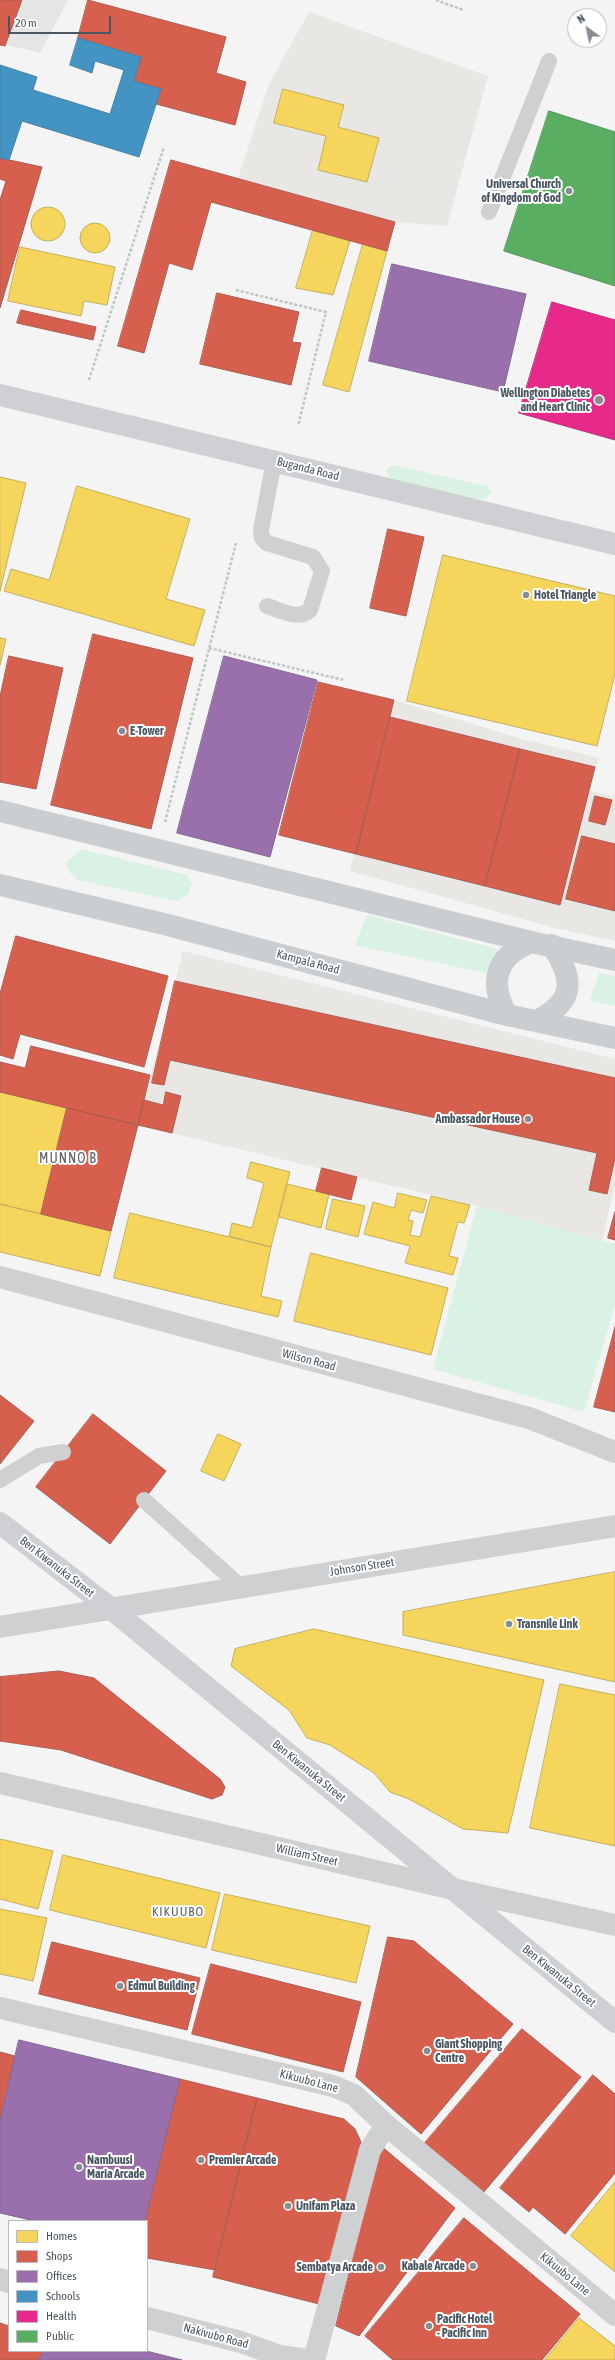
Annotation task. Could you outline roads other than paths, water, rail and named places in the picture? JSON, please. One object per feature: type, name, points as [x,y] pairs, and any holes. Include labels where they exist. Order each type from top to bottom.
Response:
[{"type":"main road","name":"Buganda Road","points":[[0,395],[615,544]]},
{"type":"main road","points":[[0,811],[615,960]]},
{"type":"main road","name":"Kampala Road","points":[[0,886],[168,925],[507,1015],[615,1038]]},
{"type":"main road","points":[[507,1015],[499,1001],[496,987],[498,972],[506,958],[517,948],[541,943]]},
{"type":"main road","points":[[537,1021],[560,1005],[567,993],[568,979],[565,965],[541,943]]},
{"type":"main road","name":"Ben Kiwanuka Street","points":[[0,1523],[109,1607],[615,2022]]},
{"type":"street","name":"Wilson Road","points":[[0,1278],[529,1418],[615,1452]]},
{"type":"street","name":"Johnson Street","points":[[0,1627],[109,1607],[615,1526]]},
{"type":"street","name":"William Street","points":[[0,1783],[453,1889],[615,1924]]},
{"type":"street","name":"Kikuubo Lane","points":[[0,2008],[333,2086],[354,2095],[386,2125],[615,2315]]},
{"type":"street","points":[[314,2360],[370,2150],[386,2125]]},
{"type":"street","name":"Nakivubo Road","points":[[148,2318],[241,2342],[280,2356],[308,2360]]},
{"type":"lane","points":[[489,212],[549,61]]},
{"type":"lane","points":[[267,606],[298,616],[305,614],[310,610],[322,572],[313,558],[267,543],[262,538],[261,530],[274,461]]},
{"type":"lane","points":[[0,1480],[39,1456],[63,1452]]},
{"type":"lane","points":[[144,1500],[240,1586]]},
{"type":"place","name":"Universal Church of Kingdom of God","points":[[569,191]]},
{"type":"place","name":"Wellington Diabetes and Heart Clinic","points":[[599,400]]},
{"type":"place","name":"Hotel Triangle","points":[[526,595]]},
{"type":"place","name":"E-Tower","points":[[122,731]]},
{"type":"place","name":"Ambassador House","points":[[528,1119]]},
{"type":"place","name":"Transnile Link","points":[[509,1624]]},
{"type":"place","name":"Edmul Building","points":[[120,1986]]},
{"type":"place","name":"Giant Shopping Centre","points":[[427,2051]]},
{"type":"place","name":"Premier Arcade","points":[[201,2160]]},
{"type":"place","name":"Nambuusi Maria Arcade","points":[[79,2167]]},
{"type":"place","name":"Unifam Plaza","points":[[288,2206]]},
{"type":"place","name":"Kabale Arcade","points":[[473,2266]]},
{"type":"place","name":"Sembatya Arcade","points":[[381,2267]]},
{"type":"place","name":"Pacific Hotel - Pacific Inn","points":[[429,2326]]},
{"type":"district","name":"MUNNO B","points":[[68,1159]]},
{"type":"district","name":"KIKUUBO","points":[[178,1912]]}]
